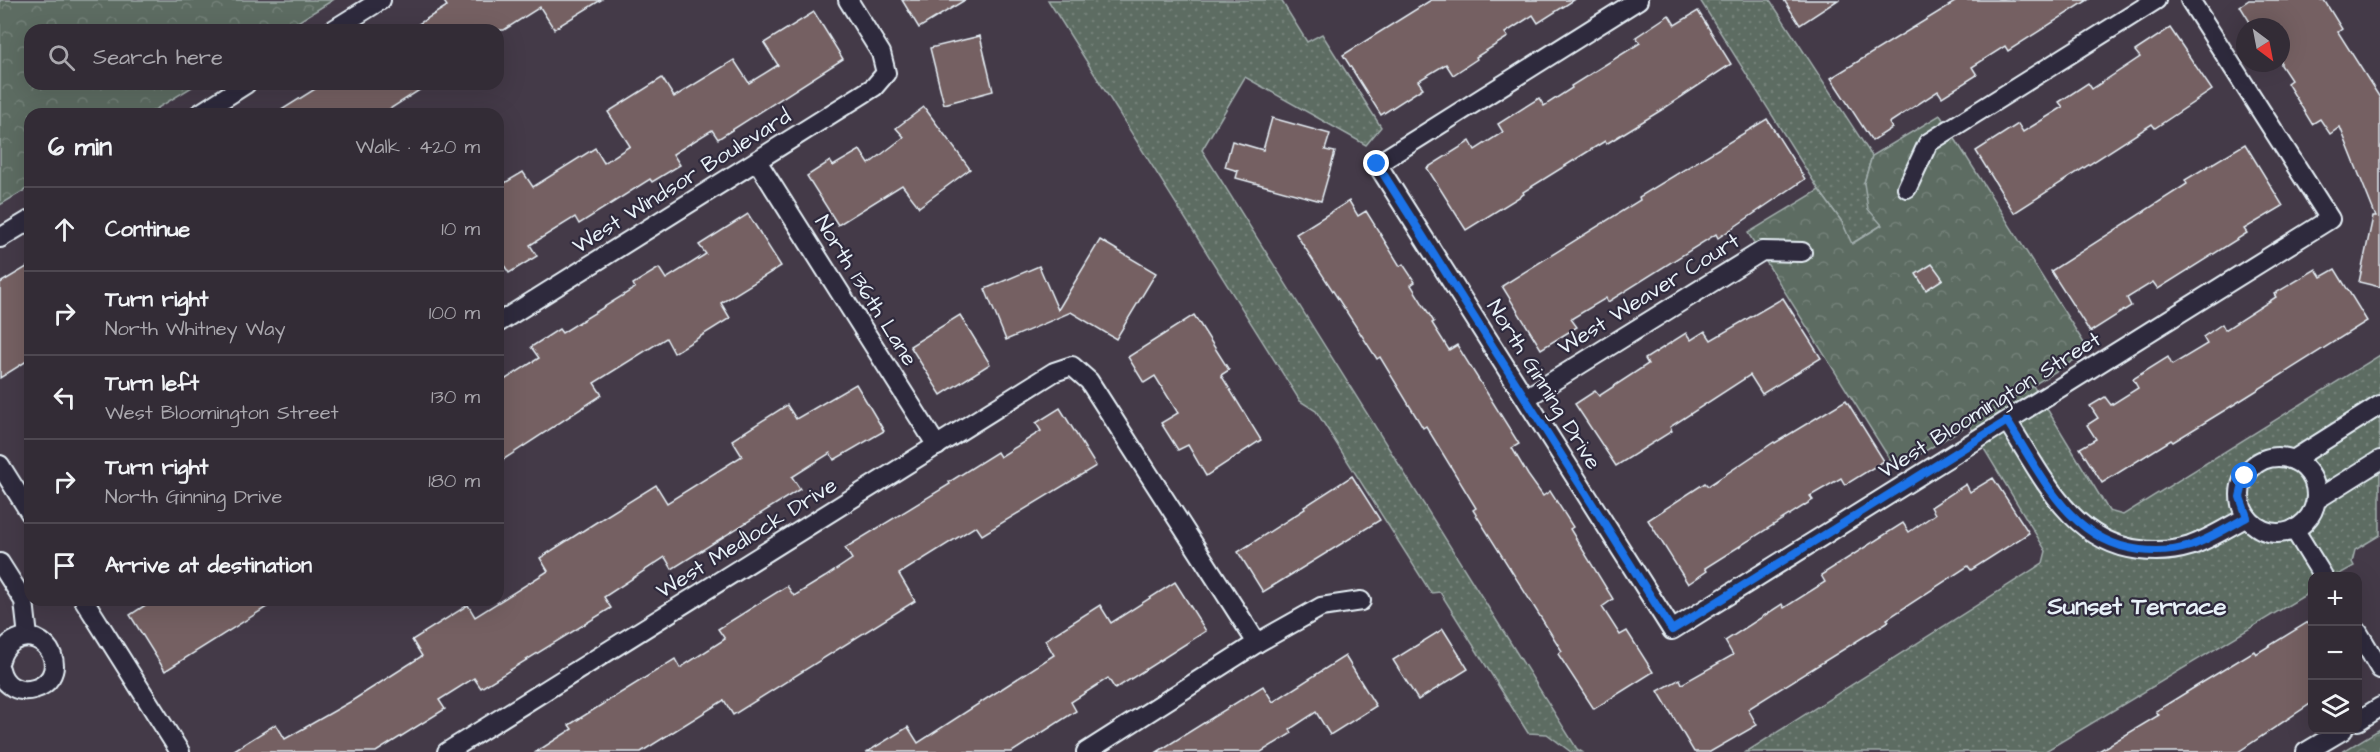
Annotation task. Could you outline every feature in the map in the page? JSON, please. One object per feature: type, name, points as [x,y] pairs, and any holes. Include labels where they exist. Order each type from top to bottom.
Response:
[{"type":"street","points":[[343,24],[381,0]]},
{"type":"street","name":"West Windsor Boulevard","points":[[504,319],[874,87],[886,74],[881,53],[848,0]]},
{"type":"street","name":"North Ginning Drive","points":[[1638,0],[1377,164],[1672,630]]},
{"type":"street","points":[[1907,188],[1928,143],[2156,0]]},
{"type":"street","name":"West Bloomington Street","points":[[1672,630],[2330,219],[2190,0]]},
{"type":"street","points":[[208,108],[237,90]]},
{"type":"street","name":"North 136th Lane","points":[[757,161],[937,446]]},
{"type":"street","points":[[0,238],[24,224]]},
{"type":"street","name":"West Weaver Court","points":[[1526,398],[1762,251],[1802,252]]},
{"type":"street","name":"West Medlock Drive","points":[[447,752],[1054,372],[1072,366],[1089,381],[1257,643]]},
{"type":"street","points":[[2292,460],[2380,405]]},
{"type":"street","points":[[2007,421],[2064,508],[2092,534],[2108,543],[2149,551],[2171,550],[2207,539],[2247,517]]},
{"type":"street","points":[[2271,458],[2292,460],[2308,472],[2316,490],[2316,500],[2308,518],[2294,530],[2273,532],[2254,524],[2247,517],[2242,507],[2241,486],[2252,467],[2261,461],[2271,458]]},
{"type":"street","points":[[2316,500],[2380,460]]},
{"type":"street","points":[[0,465],[24,503]]},
{"type":"street","points":[[2294,530],[2320,572]]},
{"type":"street","points":[[0,563],[24,601]]},
{"type":"street","points":[[1086,752],[1257,643],[1320,607],[1361,601]]},
{"type":"street","points":[[25,606],[28,638]]},
{"type":"street","points":[[88,606],[180,752]]},
{"type":"street","points":[[0,660],[4,649],[10,643],[28,638],[45,645],[51,652],[53,661],[50,679],[36,690],[19,691],[5,681],[0,669]]},
{"type":"street","points":[[2362,640],[2380,669]]},
{"type":"street","points":[[2362,718],[2380,707]]},
{"type":"street","points":[[2306,752],[2335,734]]},
{"type":"green space","points":[[0,0],[333,0],[295,24],[24,24],[24,90],[187,90],[158,108],[24,108],[24,191],[0,205]]},
{"type":"green space","points":[[1048,0],[1281,0],[1307,42],[1322,34],[1381,127],[1366,145],[1245,77],[1202,150],[1577,749],[1582,752],[1571,752],[1547,734],[1528,733],[1440,592],[1431,593],[1316,411],[1300,401]]},
{"type":"green space","points":[[1700,0],[1770,0],[1872,156],[1864,183],[1882,225],[1851,244],[1842,222],[1819,190]]},
{"type":"green space","points":[[1940,115],[2089,351],[1896,469],[1748,233],[1819,190],[1842,222],[1852,244],[1882,225],[1868,209],[1864,183],[1872,156]]},
{"type":"green space","points":[[2380,355],[2380,535],[2355,550],[2352,562],[2354,566],[2343,572],[2308,572],[2308,593],[2044,752],[1746,752],[2043,563],[2046,551],[1969,424],[2032,384],[2109,511],[2123,515]]},
{"type":"green space","points":[[2380,729],[2380,752],[2342,752]]},
{"type":"building","points":[[443,0],[601,0],[554,29],[540,7],[504,30],[504,24],[418,24],[447,6]]},
{"type":"building","points":[[902,0],[965,0],[919,28]]},
{"type":"building","points":[[1431,0],[1574,0],[1538,23],[1533,15],[1505,33],[1508,37],[1453,75],[1446,64],[1418,81],[1423,88],[1381,115],[1343,55]]},
{"type":"building","points":[[1784,0],[1838,0],[1800,25]]},
{"type":"building","points":[[1958,0],[2088,0],[2008,51],[2005,46],[1972,67],[1977,75],[1942,97],[1938,91],[1889,123],[1892,128],[1872,141],[1831,78]]},
{"type":"building","points":[[2249,0],[2324,0],[2342,29],[2338,32],[2380,98],[2380,287],[2359,282],[2373,217],[2376,217],[2340,127],[2330,134],[2320,119],[2312,124],[2287,83],[2291,80],[2286,72],[2290,72],[2290,18],[2247,18],[2240,6]]},
{"type":"building","points":[[1698,11],[1731,64],[1663,109],[1606,144],[1605,141],[1466,230],[1427,168],[1470,141],[1475,150],[1503,132],[1498,124],[1539,98],[1544,106],[1572,88],[1571,86],[1640,43],[1636,37],[1669,15],[1675,25]]},
{"type":"building","points":[[814,12],[843,59],[718,139],[712,130],[673,154],[680,165],[652,182],[650,179],[579,224],[575,217],[530,245],[537,256],[509,273],[504,265],[504,183],[523,172],[533,187],[595,148],[604,163],[630,146],[608,112],[662,78],[674,97],[734,60],[749,83],[778,65],[764,43]]},
{"type":"building","points":[[2170,28],[2212,90],[2155,128],[2152,124],[2014,213],[1976,151],[2018,124],[2023,132],[2063,107],[2059,102],[2088,83],[2092,89],[2140,57],[2135,51]]},
{"type":"building","points":[[980,36],[993,91],[944,104],[930,48]]},
{"type":"building","points":[[313,90],[420,90],[391,108],[285,108]]},
{"type":"building","points":[[924,107],[970,169],[919,207],[902,185],[838,225],[807,176],[830,161],[833,166],[860,150],[869,164],[904,137],[896,128]]},
{"type":"building","points":[[1272,118],[1330,134],[1325,150],[1335,152],[1321,201],[1236,178],[1238,171],[1225,167],[1232,141],[1263,150]]},
{"type":"building","points":[[1767,119],[1805,179],[1718,238],[1716,234],[1608,302],[1606,298],[1571,319],[1577,327],[1541,349],[1502,286],[1640,200],[1639,197]]},
{"type":"building","points":[[2245,144],[2283,206],[2244,229],[2247,233],[2158,289],[2153,282],[2127,298],[2131,306],[2090,332],[2051,271],[2187,184],[2185,180]]},
{"type":"building","points":[[1349,201],[1358,216],[1366,211],[1400,266],[1403,264],[1415,282],[1411,285],[1449,350],[1457,345],[1519,444],[1512,448],[1528,475],[1543,496],[1550,491],[1573,527],[1570,529],[1613,599],[1602,607],[1620,635],[1627,631],[1653,672],[1594,709],[1558,654],[1562,651],[1473,510],[1476,508],[1426,426],[1423,428],[1380,357],[1377,359],[1296,234]]},
{"type":"building","points":[[748,214],[781,266],[721,303],[730,318],[674,353],[666,338],[594,383],[602,395],[504,459],[504,380],[539,358],[531,347],[559,329],[562,333],[635,288],[633,284],[659,268],[666,279],[706,254],[699,245]]},
{"type":"building","points":[[1100,240],[1156,273],[1116,339],[1071,312],[1006,340],[985,289],[1039,266],[1058,310]]},
{"type":"building","points":[[1932,264],[1943,279],[1926,290],[1916,274]]},
{"type":"building","points":[[24,269],[24,363],[0,378],[0,283]]},
{"type":"building","points":[[2316,269],[2321,277],[2335,269],[2367,321],[2173,442],[2171,440],[2102,483],[2080,448],[2096,439],[2087,425],[2098,418],[2090,406],[2105,397],[2111,405],[2138,388],[2133,379],[2168,357],[2172,365],[2207,344],[2203,337],[2222,324],[2225,330],[2276,297],[2274,294]]},
{"type":"building","points":[[1783,298],[1821,358],[1762,394],[1750,375],[1670,427],[1672,431],[1616,466],[1575,404],[1595,391],[1599,396],[1648,364],[1645,359],[1686,333],[1691,340],[1705,331],[1711,340]]},
{"type":"building","points":[[960,315],[990,364],[941,395],[910,346]]},
{"type":"building","points":[[1194,315],[1229,370],[1221,375],[1261,440],[1206,476],[1188,445],[1178,450],[1161,423],[1178,413],[1155,376],[1144,383],[1128,357]]},
{"type":"building","points":[[856,384],[884,431],[834,460],[830,453],[792,477],[800,489],[672,569],[665,557],[604,597],[611,608],[481,688],[474,678],[439,700],[445,709],[376,752],[231,752],[276,724],[285,739],[350,702],[422,656],[412,640],[466,606],[475,617],[492,606],[504,606],[504,599],[548,571],[540,558],[595,523],[656,485],[667,503],[742,456],[732,440],[787,405],[796,419]]},
{"type":"building","points":[[1846,400],[1884,461],[1845,485],[1841,478],[1810,496],[1813,500],[1705,568],[1707,571],[1688,584],[1648,520],[1705,483],[1708,486],[1774,442]]},
{"type":"building","points":[[1060,408],[1096,466],[982,535],[976,526],[899,574],[915,601],[733,715],[724,700],[641,752],[536,752],[572,729],[569,725],[675,659],[680,668],[725,639],[718,629],[787,586],[794,596],[825,577],[852,559],[845,548],[950,484],[949,482],[997,452],[1000,457],[1041,431],[1036,423]]},
{"type":"building","points":[[1352,476],[1380,520],[1263,592],[1238,552]]},
{"type":"building","points":[[1993,478],[2029,533],[1971,570],[1968,566],[1887,619],[1889,621],[1748,709],[1757,725],[1710,752],[1694,752],[1658,691],[1680,679],[1682,684],[1733,655],[1725,641],[1782,604],[1784,608],[1825,582],[1821,575],[1903,523],[1909,532],[1935,514],[1931,507],[1966,484],[1970,492]]},
{"type":"building","points":[[1175,582],[1206,631],[1115,689],[1108,678],[1071,702],[1076,711],[1012,752],[867,752],[908,727],[918,743],[1054,655],[1045,640],[1100,605],[1111,623]]},
{"type":"building","points":[[144,606],[268,606],[165,671],[130,615]]},
{"type":"building","points":[[2308,622],[2308,705],[2238,752],[2097,752],[2159,715],[2156,711],[2254,651],[2256,654]]},
{"type":"building","points":[[1443,629],[1468,669],[1418,700],[1393,660]]},
{"type":"building","points":[[1345,656],[1376,706],[1330,735],[1316,712],[1290,729],[1292,733],[1261,752],[1157,752],[1263,686],[1273,702]]},
{"type":"district","name":"Sunset Terrace","points":[[2137,606]]},
{"type":"route","points":[[1377,164],[1672,630],[2007,421],[2064,508],[2076,521],[2108,543],[2130,549],[2149,551],[2188,547],[2247,517],[2240,497],[2245,476]]}]
